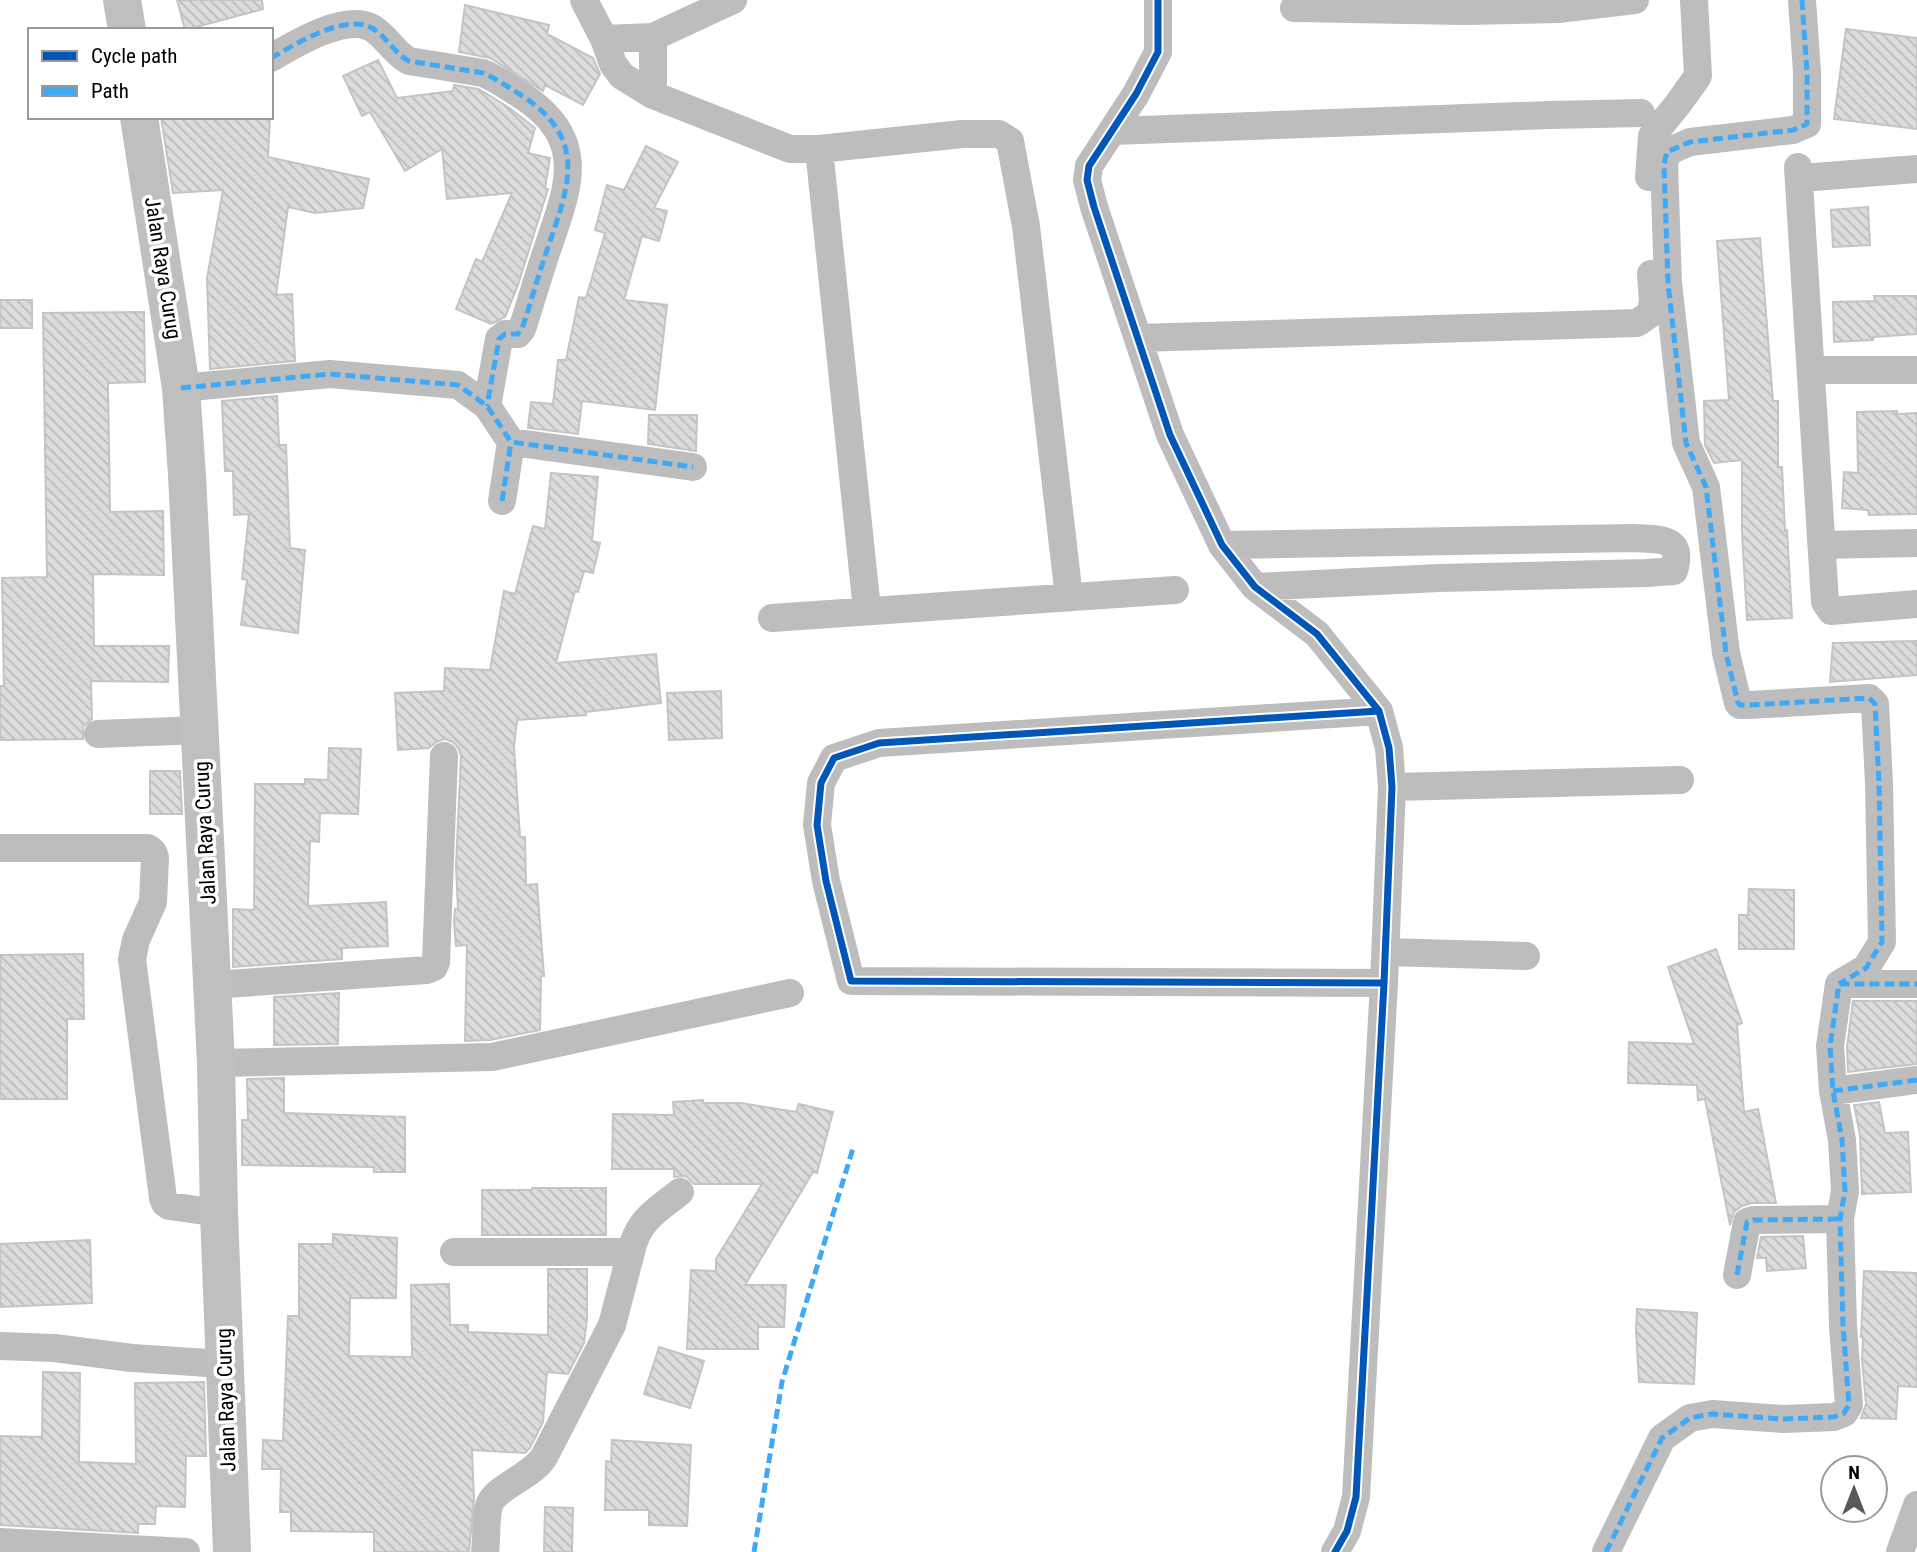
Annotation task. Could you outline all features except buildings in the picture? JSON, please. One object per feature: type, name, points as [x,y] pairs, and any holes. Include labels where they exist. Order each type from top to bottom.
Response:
[{"type":"main road","points":[[122,0],[127,28]]},
{"type":"main road","name":"Jalan Raya Curug","points":[[139,119],[181,388],[216,1063],[232,1552]]},
{"type":"street","points":[[584,0],[604,39],[613,64],[622,76],[653,95],[790,149],[819,149],[962,134],[999,134],[1010,141],[1026,226],[1069,597]]},
{"type":"street","points":[[604,39],[653,37],[733,0]]},
{"type":"street","points":[[1158,0],[1158,52],[1136,94],[1088,166],[1087,180],[1094,207],[1170,435],[1222,545],[1255,587],[1317,634],[1379,712],[1389,748],[1392,787],[1386,952],[1356,1497],[1347,1531],[1335,1552]]},
{"type":"street","points":[[1294,8],[1465,11],[1558,9],[1635,0]]},
{"type":"street","points":[[1138,338],[1637,323],[1650,314],[1653,302],[1648,169],[1652,136],[1698,76],[1694,0]]},
{"type":"street","points":[[1802,0],[1807,124],[1793,130],[1690,142],[1667,152],[1664,164],[1667,257],[1686,443],[1706,487],[1726,653],[1738,702],[1740,705],[1750,705],[1868,698],[1875,704],[1882,942],[1866,968],[1839,984]]},
{"type":"street","points":[[273,57],[337,27],[361,23],[375,30],[409,61],[483,73],[493,78],[537,105],[559,129],[569,166],[558,223],[522,329],[518,334],[505,334],[499,339],[487,406]]},
{"type":"street","points":[[653,37],[653,95]]},
{"type":"street","points":[[1112,131],[1641,113]]},
{"type":"street","points":[[819,149],[867,611]]},
{"type":"street","points":[[1917,169],[1806,172],[1811,370],[1825,602],[1832,611],[1917,604]]},
{"type":"street","points":[[1811,370],[1917,370]]},
{"type":"street","points":[[181,388],[330,374],[458,385],[487,406],[510,442],[502,500]]},
{"type":"street","points":[[510,442],[693,467]]},
{"type":"street","points":[[1222,545],[1634,538],[1667,540],[1675,547],[1677,560],[1674,571],[1647,573],[1439,578],[1255,587]]},
{"type":"street","points":[[1822,545],[1917,542]]},
{"type":"street","points":[[772,618],[1175,590]]},
{"type":"street","points":[[1379,712],[879,743],[834,758],[821,783],[817,825],[829,894],[851,981],[1384,983]]},
{"type":"street","points":[[98,734],[200,730]]},
{"type":"street","points":[[212,985],[427,970],[434,967],[444,756]]},
{"type":"street","points":[[1392,787],[1680,780]]},
{"type":"street","points":[[0,848],[148,848],[153,852],[153,902],[136,940],[132,959],[163,1198],[169,1206],[219,1213]]},
{"type":"street","points":[[1386,952],[1526,956]]},
{"type":"street","points":[[1839,984],[1917,984]]},
{"type":"street","points":[[1606,1552],[1662,1438],[1690,1418],[1712,1413],[1783,1419],[1835,1417],[1844,1413],[1849,1405],[1843,1326],[1840,1219],[1845,1191],[1842,1140],[1833,1091],[1830,1046],[1839,984]]},
{"type":"street","points":[[216,1063],[492,1057],[790,993]]},
{"type":"street","points":[[1833,1091],[1917,1080]]},
{"type":"street","points":[[485,1552],[490,1504],[497,1494],[534,1469],[544,1457],[612,1325],[634,1237],[644,1221],[680,1192]]},
{"type":"street","points":[[1737,1275],[1747,1222],[1840,1219]]},
{"type":"street","points":[[454,1252],[631,1252]]},
{"type":"street","points":[[0,1346],[54,1348],[132,1358],[224,1364]]},
{"type":"street","points":[[1900,1552],[1917,1504]]},
{"type":"street","points":[[0,1542],[186,1552]]},
{"type":"marked path","points":[[1802,0],[1807,124],[1793,130],[1690,142],[1667,152],[1664,164],[1668,283],[1686,443],[1706,487],[1726,653],[1738,703],[1750,705],[1869,698],[1875,704],[1882,942],[1866,968],[1839,984]]},
{"type":"marked path","points":[[273,57],[321,32],[349,24],[361,24],[372,28],[409,61],[483,73],[493,78],[543,112],[558,130],[566,149],[568,168],[561,209],[522,329],[518,334],[505,334],[499,339],[487,406]]},
{"type":"marked path","points":[[181,388],[330,374],[458,385],[487,406],[511,442],[693,467]]},
{"type":"marked path","points":[[502,501],[511,442]]},
{"type":"marked path","points":[[1606,1552],[1662,1438],[1690,1418],[1712,1414],[1783,1419],[1834,1417],[1844,1413],[1849,1405],[1843,1326],[1840,1219],[1845,1191],[1842,1140],[1833,1091],[1830,1046],[1839,984],[1917,984]]},
{"type":"marked path","points":[[1833,1091],[1917,1080]]},
{"type":"marked path","points":[[754,1552],[782,1382],[854,1145]]},
{"type":"marked path","points":[[1737,1275],[1747,1222],[1840,1219]]},
{"type":"cycle path","points":[[1158,0],[1158,52],[1136,94],[1089,166],[1087,180],[1094,207],[1170,435],[1222,545],[1255,587],[1317,634],[1379,711],[1389,748],[1392,787],[1384,983],[1356,1497],[1347,1531],[1335,1552]]},
{"type":"cycle path","points":[[1379,711],[879,743],[834,758],[821,783],[817,825],[826,881],[851,981],[1384,983]]}]
